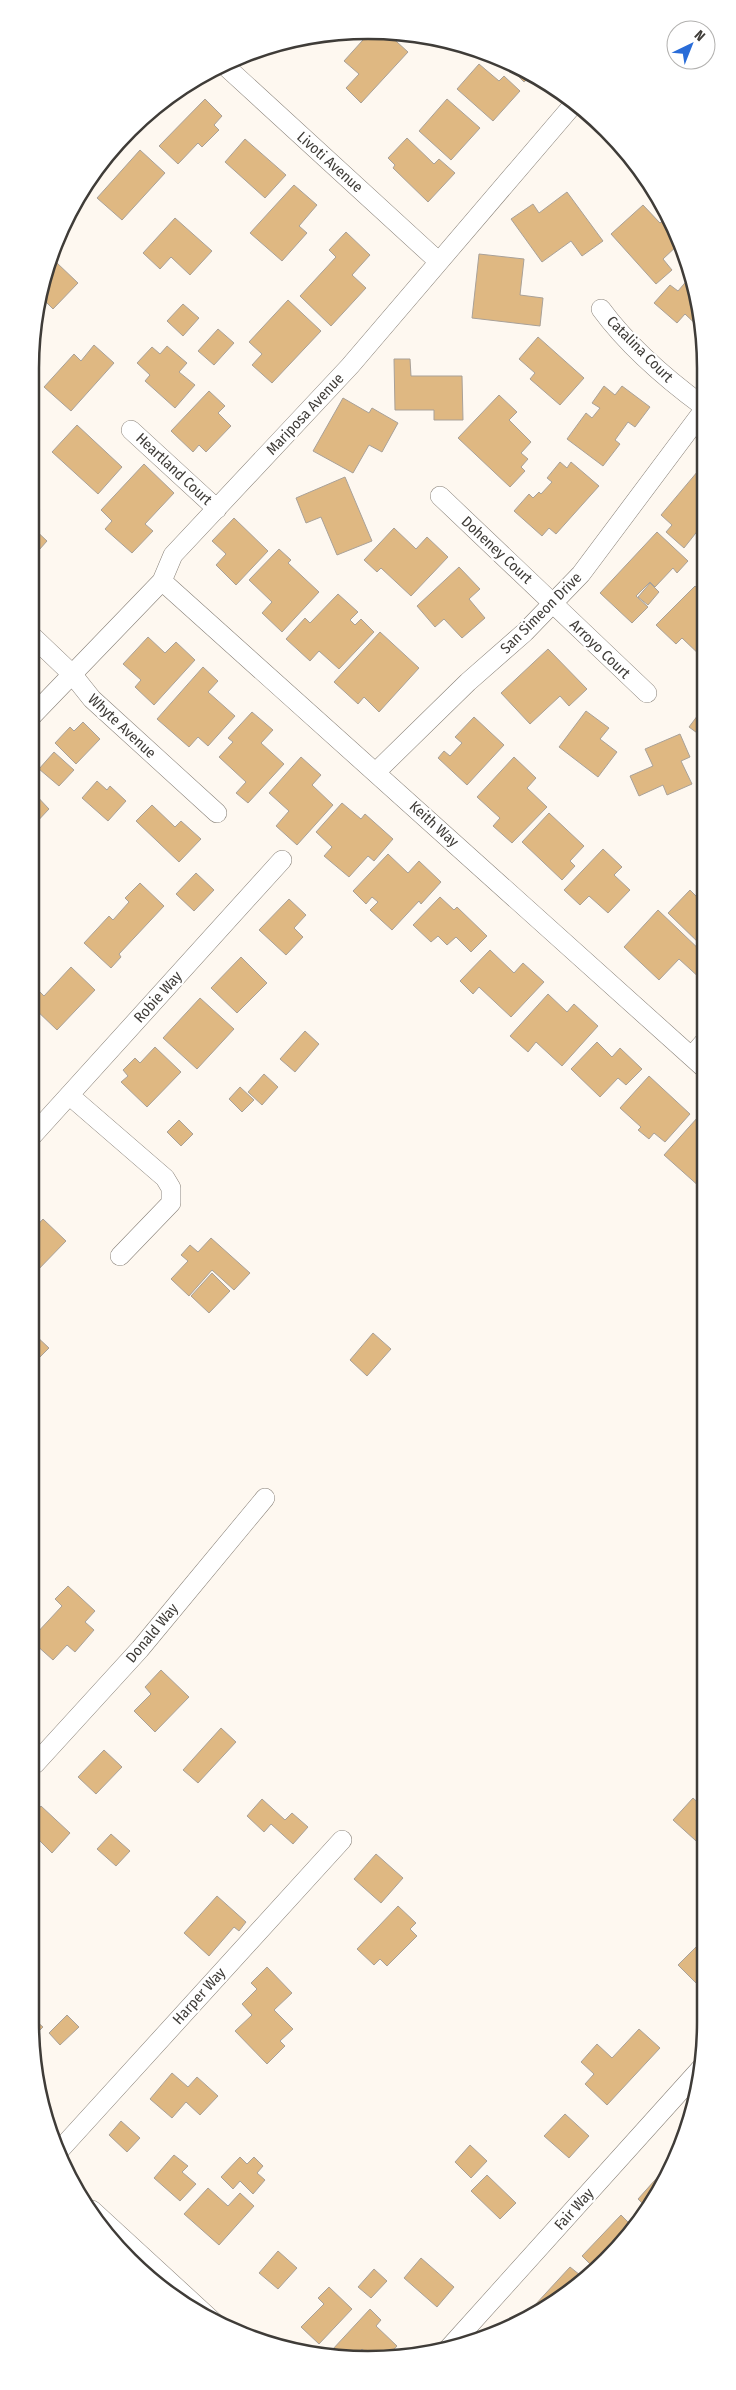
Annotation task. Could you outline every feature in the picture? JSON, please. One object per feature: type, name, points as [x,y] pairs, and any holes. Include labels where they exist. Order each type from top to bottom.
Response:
[{"type":"street","name":"Livoti Avenue","points":[[229,70],[438,261]]},
{"type":"street","name":"Mariposa Avenue","points":[[39,709],[162,581],[173,555],[350,366],[570,109]]},
{"type":"street","name":"Catalina Court","points":[[601,309],[614,327],[649,363],[697,401]]},
{"type":"street","name":"San Simeon Drive","points":[[376,772],[468,682],[554,604],[581,574],[697,419]]},
{"type":"street","name":"Heartland Court","points":[[132,430],[217,509]]},
{"type":"street","name":"Doheney Court","points":[[440,496],[554,604]]},
{"type":"street","name":"Keith Way","points":[[162,581],[697,1061]]},
{"type":"street","name":"Arroyo Court","points":[[554,604],[647,693]]},
{"type":"street","name":"Whyte Avenue","points":[[39,643],[72,674],[92,699],[217,813]]},
{"type":"street","name":"Robie Way","points":[[39,1128],[282,860]]},
{"type":"street","points":[[69,1095],[166,1178],[171,1188],[170,1203],[120,1256]]},
{"type":"street","name":"Donald Way","points":[[39,1760],[140,1649],[265,1498]]},
{"type":"street","name":"Harper Way","points":[[63,2145],[342,1840]]},
{"type":"street","name":"Fair Way","points":[[457,2339],[692,2078]]},
{"type":"building","points":[[364,39],[394,40],[408,52],[361,103],[346,88],[359,74],[344,61]]},
{"type":"building","points":[[479,64],[499,81],[504,76],[520,91],[493,121],[457,89]]},
{"type":"building","points":[[516,74],[527,80],[524,82]]},
{"type":"building","points":[[205,99],[222,116],[214,125],[219,130],[202,147],[198,143],[178,164],[159,146]]},
{"type":"building","points":[[447,99],[480,128],[451,160],[419,131]]},
{"type":"building","points":[[407,138],[434,164],[439,159],[455,173],[428,202],[393,168],[395,165],[388,158]]},
{"type":"building","points":[[245,139],[286,175],[265,198],[225,162]]},
{"type":"building","points":[[140,150],[165,173],[122,220],[97,198]]},
{"type":"building","points":[[294,185],[317,205],[299,226],[307,233],[282,261],[250,233]]},
{"type":"building","points":[[567,192],[603,241],[582,256],[571,241],[542,262],[511,219],[533,204],[539,213]]},
{"type":"building","points":[[643,205],[660,223],[662,221],[672,242],[674,248],[663,259],[672,270],[656,284],[611,234]]},
{"type":"building","points":[[175,218],[212,251],[190,275],[171,257],[160,269],[143,253]]},
{"type":"building","points":[[346,232],[370,255],[352,275],[366,288],[331,326],[300,296],[336,257],[329,250]]},
{"type":"building","points":[[479,254],[524,259],[520,295],[543,298],[540,326],[472,318]]},
{"type":"building","points":[[57,263],[78,283],[53,309],[46,302]]},
{"type":"building","points":[[686,282],[694,322],[685,314],[677,323],[654,303],[670,285],[678,291]]},
{"type":"building","points":[[288,300],[321,331],[272,383],[252,365],[262,354],[249,342]]},
{"type":"building","points":[[183,304],[199,318],[183,336],[167,321]]},
{"type":"building","points":[[218,329],[234,343],[214,365],[198,351]]},
{"type":"building","points":[[538,337],[584,378],[560,405],[530,379],[535,373],[519,359]]},
{"type":"building","points":[[94,345],[114,363],[71,411],[44,387],[74,354],[81,361]]},
{"type":"building","points":[[167,346],[187,363],[179,372],[195,385],[175,408],[145,381],[150,375],[137,363],[152,347],[160,354]]},
{"type":"building","points":[[394,359],[410,359],[411,376],[462,376],[463,420],[434,420],[434,410],[395,410]]},
{"type":"building","points":[[604,386],[615,395],[622,386],[650,407],[635,427],[628,422],[615,440],[620,444],[603,466],[567,439],[586,413],[592,418],[600,408],[592,403]]},
{"type":"building","points":[[209,391],[225,406],[218,413],[231,426],[206,452],[199,445],[193,452],[171,431]]},
{"type":"building","points":[[499,395],[517,412],[509,420],[531,442],[521,453],[528,459],[521,467],[525,471],[510,487],[458,438]]},
{"type":"building","points":[[343,398],[369,413],[372,408],[398,423],[382,452],[369,445],[353,473],[313,451]]},
{"type":"building","points":[[77,425],[122,467],[98,494],[52,452]]},
{"type":"building","points":[[560,462],[567,468],[571,462],[599,486],[556,534],[549,528],[542,536],[514,511],[529,494],[533,498],[539,492],[541,494],[552,482],[547,478]]},
{"type":"building","points":[[144,464],[174,493],[145,524],[153,531],[132,553],[105,529],[112,521],[101,510]]},
{"type":"building","points":[[697,472],[697,532],[684,548],[666,532],[672,525],[661,515]]},
{"type":"building","points":[[345,477],[372,541],[337,555],[321,517],[306,523],[296,498]]},
{"type":"building","points":[[234,518],[268,551],[236,585],[216,565],[226,554],[212,541]]},
{"type":"building","points":[[394,528],[416,549],[427,537],[448,557],[411,596],[381,568],[377,572],[364,560]]},
{"type":"building","points":[[657,532],[688,561],[677,573],[673,568],[655,587],[650,582],[636,596],[648,607],[632,623],[600,593]]},
{"type":"building","points":[[39,534],[47,541],[39,550]]},
{"type":"building","points":[[279,549],[291,560],[288,563],[319,592],[282,632],[262,613],[272,602],[249,580]]},
{"type":"building","points":[[459,567],[480,589],[469,599],[485,618],[462,638],[444,619],[435,627],[417,606]]},
{"type":"building","points":[[650,583],[659,592],[648,605],[638,597]]},
{"type":"building","points":[[695,586],[697,588],[697,652],[682,638],[676,644],[656,625]]},
{"type":"building","points":[[338,594],[358,612],[350,620],[355,625],[361,619],[374,632],[339,669],[319,651],[310,661],[286,639],[305,618],[310,623]]},
{"type":"building","points":[[380,632],[419,668],[379,712],[364,697],[358,704],[334,682]]},
{"type":"building","points":[[148,637],[165,653],[176,642],[195,660],[154,705],[135,687],[141,680],[123,664]]},
{"type":"building","points":[[548,649],[587,689],[569,706],[560,696],[530,724],[501,693]]},
{"type":"building","points":[[203,667],[218,681],[208,692],[235,716],[208,746],[198,737],[189,747],[157,719]]},
{"type":"building","points":[[586,711],[609,728],[600,739],[617,752],[598,777],[559,747]]},
{"type":"building","points":[[252,712],[273,730],[261,743],[284,764],[248,803],[236,793],[246,782],[219,757],[233,742],[228,738]]},
{"type":"building","points":[[697,716],[697,733],[689,727]]},
{"type":"building","points":[[474,717],[504,745],[467,785],[438,758],[444,751],[450,756],[462,743],[455,737]]},
{"type":"building","points":[[83,722],[100,739],[76,764],[55,743],[70,727],[74,731]]},
{"type":"building","points":[[680,734],[690,757],[681,761],[692,784],[667,795],[663,785],[639,796],[630,776],[653,766],[645,749]]},
{"type":"building","points":[[54,752],[74,770],[59,786],[39,769]]},
{"type":"building","points":[[301,757],[321,775],[312,785],[333,805],[297,845],[276,826],[289,811],[269,793]]},
{"type":"building","points":[[514,757],[536,778],[527,788],[547,807],[512,843],[493,826],[500,818],[477,797]]},
{"type":"building","points":[[97,781],[107,790],[110,786],[126,801],[108,821],[82,798]]},
{"type":"building","points":[[39,798],[49,809],[39,820]]},
{"type":"building","points":[[342,803],[361,819],[365,814],[393,839],[374,861],[368,856],[349,877],[324,856],[332,847],[316,832]]},
{"type":"building","points":[[152,805],[175,827],[181,821],[201,839],[179,862],[136,821]]},
{"type":"building","points":[[549,813],[584,846],[570,861],[575,866],[562,880],[522,842]]},
{"type":"building","points":[[603,849],[622,867],[614,875],[630,890],[608,913],[589,896],[580,905],[564,890]]},
{"type":"building","points":[[388,854],[408,873],[419,861],[441,882],[421,904],[419,901],[392,930],[370,910],[378,902],[372,897],[366,904],[353,891]]},
{"type":"building","points":[[196,873],[214,890],[194,911],[176,894]]},
{"type":"building","points":[[140,883],[164,906],[119,954],[121,957],[111,968],[84,943],[109,916],[113,920],[129,902],[125,898]]},
{"type":"building","points":[[690,890],[697,897],[697,941],[668,913]]},
{"type":"building","points":[[440,897],[454,910],[457,907],[487,936],[471,952],[456,937],[447,945],[438,936],[431,942],[413,925]]},
{"type":"building","points":[[289,899],[306,915],[294,928],[303,937],[286,955],[259,930]]},
{"type":"building","points":[[658,910],[697,947],[697,975],[679,959],[659,980],[624,947]]},
{"type":"building","points":[[490,950],[514,973],[523,963],[544,982],[511,1017],[479,987],[473,994],[460,981]]},
{"type":"building","points":[[241,957],[267,983],[237,1013],[211,988]]},
{"type":"building","points":[[71,967],[95,990],[57,1030],[39,1013],[39,993],[44,996]]},
{"type":"building","points":[[548,994],[567,1012],[574,1004],[598,1026],[562,1066],[536,1042],[528,1052],[510,1036]]},
{"type":"building","points":[[200,998],[234,1029],[197,1069],[163,1038]]},
{"type":"building","points":[[305,1031],[319,1044],[295,1072],[280,1059]]},
{"type":"building","points":[[597,1042],[612,1057],[620,1048],[642,1069],[626,1085],[618,1078],[600,1097],[571,1069]]},
{"type":"building","points":[[155,1047],[181,1072],[147,1107],[121,1082],[128,1076],[123,1070],[135,1058],[140,1063]]},
{"type":"building","points":[[264,1074],[278,1087],[262,1105],[248,1092]]},
{"type":"building","points":[[649,1076],[690,1114],[665,1142],[654,1133],[649,1139],[638,1130],[641,1127],[620,1108]]},
{"type":"building","points":[[240,1087],[254,1100],[242,1112],[229,1099]]},
{"type":"building","points":[[697,1118],[697,1184],[664,1155]]},
{"type":"building","points":[[179,1120],[193,1134],[181,1146],[167,1132]]},
{"type":"building","points":[[43,1219],[66,1241],[39,1269],[39,1223]]},
{"type":"building","points":[[211,1238],[250,1273],[234,1290],[212,1270],[189,1296],[171,1279],[188,1261],[181,1255],[190,1245],[198,1252]]},
{"type":"building","points":[[212,1273],[230,1291],[209,1313],[191,1296]]},
{"type":"building","points":[[373,1333],[391,1349],[367,1376],[350,1360]]},
{"type":"building","points":[[39,1339],[49,1348],[39,1358]]},
{"type":"building","points":[[68,1586],[95,1611],[85,1622],[94,1630],[75,1652],[67,1645],[53,1660],[39,1648],[39,1631],[62,1606],[55,1599]]},
{"type":"building","points":[[161,1670],[189,1697],[155,1732],[134,1711],[151,1694],[145,1687]]},
{"type":"building","points":[[221,1728],[236,1742],[198,1783],[183,1770]]},
{"type":"building","points":[[104,1750],[122,1767],[96,1794],[78,1777]]},
{"type":"building","points":[[693,1798],[697,1802],[697,1842],[673,1820]]},
{"type":"building","points":[[262,1799],[285,1820],[292,1813],[308,1827],[293,1844],[271,1824],[264,1832],[247,1816]]},
{"type":"building","points":[[41,1806],[70,1833],[52,1853],[39,1840],[39,1808]]},
{"type":"building","points":[[111,1834],[130,1851],[116,1866],[97,1849]]},
{"type":"building","points":[[376,1854],[403,1878],[381,1903],[354,1879]]},
{"type":"building","points":[[217,1896],[246,1922],[239,1931],[234,1927],[209,1956],[184,1933]]},
{"type":"building","points":[[398,1906],[416,1923],[410,1929],[417,1936],[387,1966],[380,1959],[374,1965],[357,1949]]},
{"type":"building","points":[[697,1946],[697,1984],[678,1965]]},
{"type":"building","points":[[267,1967],[292,1993],[274,2010],[293,2029],[280,2041],[285,2046],[267,2064],[235,2031],[252,2015],[242,2004],[257,1989],[251,1983]]},
{"type":"building","points":[[67,2015],[79,2027],[60,2045],[49,2033]]},
{"type":"building","points":[[639,2029],[660,2048],[607,2105],[585,2084],[594,2074],[581,2062],[597,2044],[612,2058]]},
{"type":"building","points":[[172,2073],[188,2087],[197,2077],[218,2096],[200,2115],[186,2102],[172,2118],[150,2099]]},
{"type":"building","points":[[565,2114],[589,2136],[569,2158],[544,2136]]},
{"type":"building","points":[[121,2121],[140,2138],[127,2152],[109,2135]]},
{"type":"building","points":[[470,2145],[487,2161],[471,2178],[455,2162]]},
{"type":"building","points":[[174,2155],[188,2166],[182,2172],[196,2184],[180,2201],[154,2178]]},
{"type":"building","points":[[240,2157],[247,2164],[254,2157],[263,2166],[257,2173],[265,2180],[253,2194],[240,2181],[233,2189],[221,2177]]},
{"type":"building","points":[[487,2175],[516,2203],[500,2219],[471,2191]]},
{"type":"building","points":[[659,2175],[643,2204],[638,2199]]},
{"type":"building","points":[[208,2188],[228,2206],[240,2193],[254,2206],[219,2245],[184,2214]]},
{"type":"building","points":[[621,2215],[629,2223],[616,2239],[591,2265],[582,2256]]},
{"type":"building","points":[[278,2251],[297,2268],[278,2289],[259,2273]]},
{"type":"building","points":[[421,2258],[454,2287],[437,2307],[404,2278]]},
{"type":"building","points":[[570,2267],[579,2274],[551,2296],[534,2306]]},
{"type":"building","points":[[374,2269],[387,2281],[371,2298],[358,2287]]},
{"type":"building","points":[[329,2287],[352,2309],[319,2344],[301,2327],[324,2304],[318,2298]]},
{"type":"building","points":[[370,2309],[381,2320],[376,2326],[397,2346],[390,2351],[333,2349]]}]
